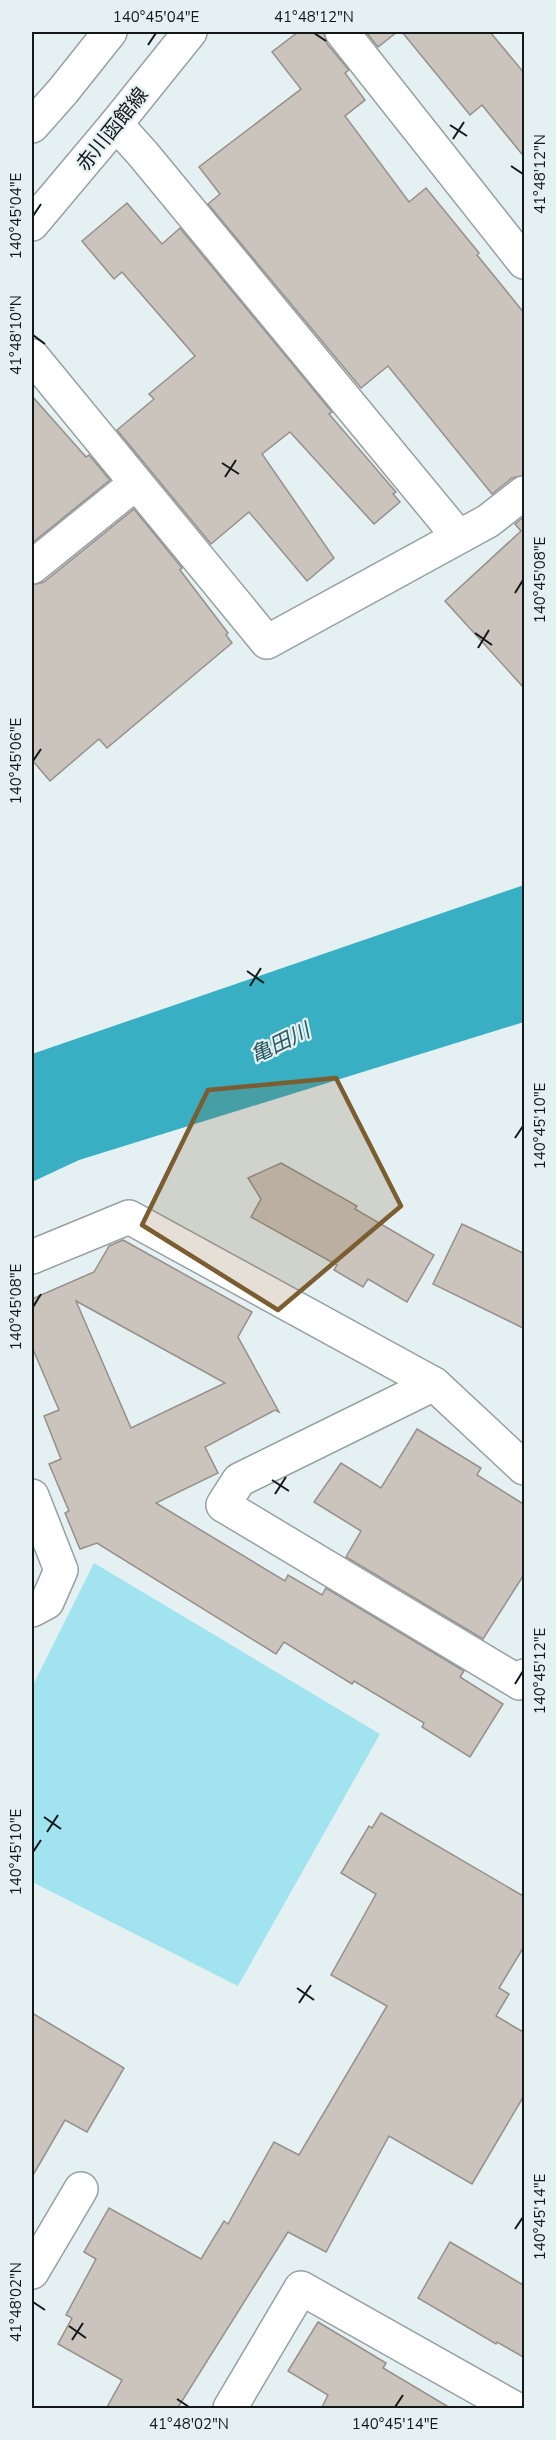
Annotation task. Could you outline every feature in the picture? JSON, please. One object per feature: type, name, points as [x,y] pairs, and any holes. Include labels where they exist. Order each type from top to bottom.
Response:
[{"type":"street","points":[[32,126],[110,32]]},
{"type":"street","name":"赤川函館線","points":[[32,224],[190,32]]},
{"type":"street","points":[[342,32],[525,262]]},
{"type":"street","points":[[116,124],[458,536]]},
{"type":"street","points":[[32,356],[267,642],[488,521],[525,493]]},
{"type":"street","points":[[32,567],[136,483]]},
{"type":"street","points":[[32,1257],[129,1217],[434,1384],[525,1468]]},
{"type":"street","points":[[434,1384],[239,1480],[223,1505],[520,1683],[525,1676]]},
{"type":"street","points":[[32,1496],[61,1570],[46,1602],[32,1610]]},
{"type":"street","points":[[32,2272],[81,2189]]},
{"type":"street","points":[[230,2409],[301,2288],[514,2409]]},
{"type":"highlighted area","points":[[336,1078],[401,1206],[278,1310],[142,1225],[208,1090]]},
{"type":"shaded area","points":[[94,1563],[380,1734],[238,1986],[32,1882],[32,1687]]},
{"type":"water","name":"亀田川","points":[[524,885],[524,1022],[79,1160],[32,1182],[32,1054]]},
{"type":"building","points":[[298,32],[324,32],[327,44],[349,70],[345,73],[365,100],[345,116],[409,202],[426,188],[525,314],[525,475],[512,478],[492,494],[388,366],[361,388],[208,204],[220,194],[199,167],[301,89],[272,52]]},
{"type":"building","points":[[366,32],[397,32],[378,47]]},
{"type":"building","points":[[402,32],[490,32],[525,74],[525,158],[482,105],[470,115]]},
{"type":"building","points":[[127,203],[162,244],[180,228],[332,412],[329,414],[396,492],[393,494],[400,502],[374,524],[290,432],[262,454],[334,558],[307,581],[249,512],[211,544],[117,430],[154,399],[149,394],[195,356],[122,272],[114,279],[82,241]]},
{"type":"building","points":[[32,396],[86,457],[89,455],[110,480],[32,543]]},
{"type":"building","points":[[134,509],[182,568],[180,570],[228,633],[226,635],[232,643],[107,748],[99,739],[50,781],[32,760],[32,585],[44,582]]},
{"type":"building","points":[[525,516],[525,689],[445,601],[521,531],[515,524]]},
{"type":"building","points":[[281,1163],[357,1206],[355,1209],[434,1255],[407,1302],[368,1279],[363,1287],[334,1270],[337,1265],[251,1217],[261,1199],[248,1178]]},
{"type":"building","points":[[462,1224],[525,1254],[525,1329],[433,1284]]},
{"type":"building","points":[[123,1240],[252,1312],[238,1337],[279,1412],[275,1410],[205,1447],[218,1473],[156,1503],[285,1581],[288,1575],[322,1595],[326,1588],[464,1671],[460,1677],[503,1704],[470,1757],[422,1727],[424,1723],[354,1681],[352,1684],[284,1642],[276,1654],[97,1543],[80,1549],[65,1513],[69,1511],[49,1464],[61,1459],[44,1416],[59,1410],[32,1347],[32,1299],[94,1272],[109,1246]],"holes":[[[76,1301],[225,1383],[131,1428]]]},
{"type":"building","points":[[417,1429],[481,1468],[477,1475],[525,1505],[525,1573],[483,1639],[346,1557],[361,1531],[314,1502],[341,1463],[381,1488]]},
{"type":"building","points":[[381,1813],[525,1897],[525,1945],[499,1988],[509,1994],[496,2016],[525,2033],[525,2094],[472,2184],[389,2136],[326,2252],[288,2232],[177,2409],[106,2409],[122,2380],[58,2344],[72,2318],[66,2315],[96,2259],[84,2252],[109,2208],[201,2259],[224,2221],[228,2224],[274,2142],[299,2155],[387,2006],[331,1975],[376,1894],[341,1873],[369,1826],[372,1828]]},
{"type":"building","points":[[32,2013],[124,2068],[87,2132],[65,2120],[32,2177]]},
{"type":"building","points":[[450,2242],[525,2286],[525,2358],[497,2342],[496,2344],[418,2298]]},
{"type":"building","points":[[318,2322],[386,2363],[383,2368],[452,2409],[321,2409],[328,2395],[288,2371]]}]
